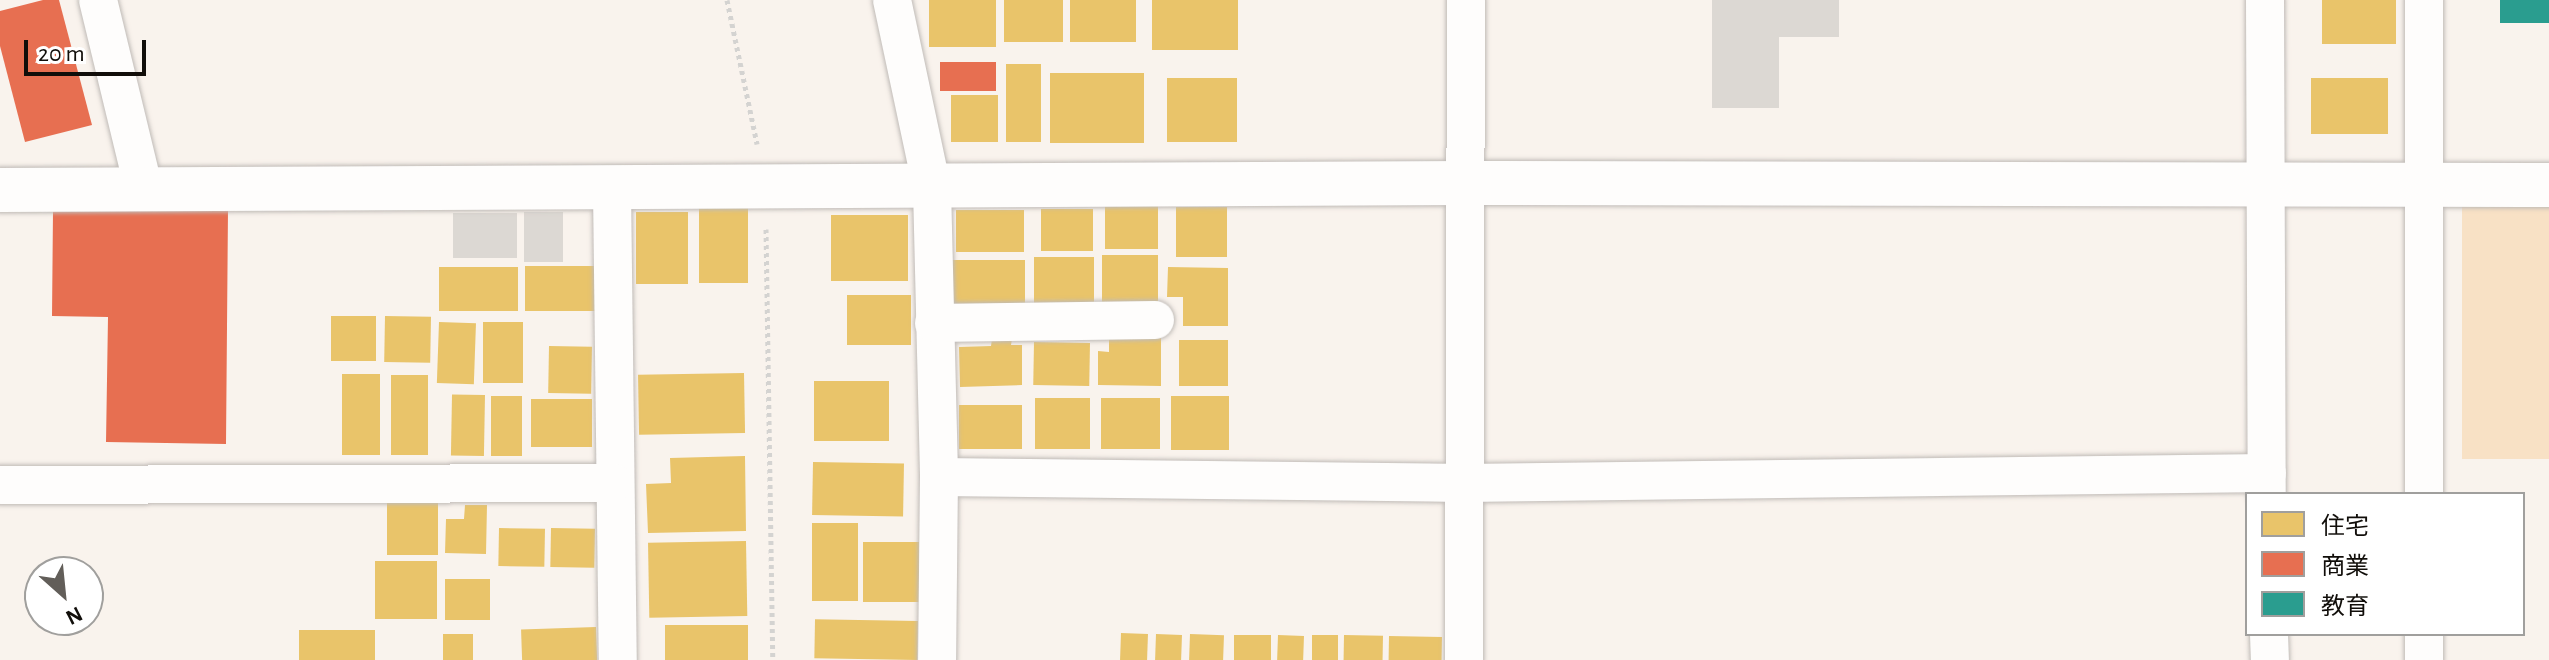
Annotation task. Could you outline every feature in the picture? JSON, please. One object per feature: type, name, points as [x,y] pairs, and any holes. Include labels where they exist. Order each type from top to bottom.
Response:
[{"type":"street","points":[[98,0],[144,190]]},
{"type":"street","points":[[892,0],[932,188],[939,477],[937,660]]},
{"type":"street","points":[[1464,660],[1466,0]]},
{"type":"street","points":[[939,477],[1464,483],[2267,484],[2265,0]]},
{"type":"street","points":[[2424,0],[2424,492]]},
{"type":"street","points":[[0,190],[932,188],[1465,183],[2549,185]]},
{"type":"street","points":[[612,189],[613,483],[618,660]]},
{"type":"street","points":[[934,323],[1155,320]]},
{"type":"street","points":[[0,485],[613,483]]},
{"type":"street","points":[[2269,636],[2270,660]]},
{"type":"street","points":[[2424,636],[2424,660]]},
{"type":"path","points":[[727,0],[766,188],[773,660]]},
{"type":"shaded area","points":[[2462,197],[2549,197],[2549,459],[2462,459]]},
{"type":"building: 住宅","points":[[929,0],[996,0],[996,47],[929,47]]},
{"type":"building: 住宅","points":[[1004,0],[1063,0],[1063,42],[1004,42]]},
{"type":"building: 住宅","points":[[1070,0],[1136,0],[1136,42],[1070,42]]},
{"type":"building: 住宅","points":[[1152,0],[1238,0],[1238,50],[1152,50]]},
{"type":"building: 住宅","points":[[2322,0],[2396,0],[2396,44],[2322,44]]},
{"type":"building: 住宅","points":[[1006,64],[1041,64],[1041,142],[1006,142]]},
{"type":"building: 住宅","points":[[1050,73],[1144,73],[1144,143],[1050,143]]},
{"type":"building: 住宅","points":[[1167,78],[1237,78],[1237,142],[1167,142]]},
{"type":"building: 住宅","points":[[2311,78],[2388,78],[2388,134],[2311,134]]},
{"type":"building: 住宅","points":[[951,95],[998,95],[998,142],[951,142]]},
{"type":"building: 住宅","points":[[1105,205],[1158,205],[1158,249],[1105,249]]},
{"type":"building: 住宅","points":[[699,207],[748,207],[748,283],[699,283]]},
{"type":"building: 住宅","points":[[1176,207],[1227,207],[1227,257],[1176,257]]},
{"type":"building: 住宅","points":[[1041,209],[1093,209],[1093,251],[1041,251]]},
{"type":"building: 住宅","points":[[956,210],[1024,210],[1024,252],[956,252]]},
{"type":"building: 住宅","points":[[636,212],[688,212],[688,284],[636,284]]},
{"type":"building: 住宅","points":[[831,215],[908,215],[908,281],[831,281]]},
{"type":"building: 住宅","points":[[1102,255],[1158,255],[1158,304],[1102,304]]},
{"type":"building: 住宅","points":[[1034,257],[1094,257],[1094,304],[1034,304]]},
{"type":"building: 住宅","points":[[949,260],[1025,260],[1025,305],[949,305]]},
{"type":"building: 住宅","points":[[525,266],[597,266],[597,311],[525,311]]},
{"type":"building: 住宅","points":[[439,267],[518,267],[518,311],[439,311]]},
{"type":"building: 住宅","points":[[1168,267],[1228,268],[1228,326],[1183,326],[1183,297],[1167,297]]},
{"type":"building: 住宅","points":[[847,295],[911,295],[911,345],[847,345]]},
{"type":"building: 住宅","points":[[331,316],[376,316],[376,361],[331,361]]},
{"type":"building: 住宅","points":[[385,316],[431,317],[430,363],[384,362]]},
{"type":"building: 住宅","points":[[439,322],[476,323],[474,384],[437,383]]},
{"type":"building: 住宅","points":[[483,322],[523,322],[523,383],[483,383]]},
{"type":"building: 住宅","points":[[1109,338],[1161,338],[1161,386],[1098,385],[1098,351],[1109,352]]},
{"type":"building: 住宅","points":[[992,339],[1012,339],[1011,345],[1022,345],[1022,385],[960,387],[959,347],[991,346]]},
{"type":"building: 住宅","points":[[1179,340],[1228,340],[1228,386],[1179,386]]},
{"type":"building: 住宅","points":[[1034,342],[1090,343],[1089,386],[1033,385]]},
{"type":"building: 住宅","points":[[549,346],[592,347],[591,394],[548,393]]},
{"type":"building: 住宅","points":[[744,373],[745,433],[639,435],[638,375]]},
{"type":"building: 住宅","points":[[342,374],[380,374],[380,455],[342,455]]},
{"type":"building: 住宅","points":[[391,375],[428,375],[428,455],[391,455]]},
{"type":"building: 住宅","points":[[814,381],[889,381],[889,441],[814,441]]},
{"type":"building: 住宅","points":[[452,394],[485,395],[484,456],[451,455]]},
{"type":"building: 住宅","points":[[491,396],[522,396],[522,456],[491,456]]},
{"type":"building: 住宅","points":[[1171,396],[1229,396],[1229,450],[1171,450]]},
{"type":"building: 住宅","points":[[1035,398],[1090,398],[1090,449],[1035,449]]},
{"type":"building: 住宅","points":[[1101,398],[1160,398],[1160,449],[1101,449]]},
{"type":"building: 住宅","points":[[531,399],[592,399],[592,447],[531,447]]},
{"type":"building: 住宅","points":[[959,405],[1022,405],[1022,449],[959,449]]},
{"type":"building: 住宅","points":[[745,456],[746,531],[648,533],[646,484],[671,483],[670,458]]},
{"type":"building: 住宅","points":[[813,462],[904,464],[903,517],[812,515]]},
{"type":"building: 住宅","points":[[387,502],[438,502],[438,555],[387,555]]},
{"type":"building: 住宅","points":[[465,505],[487,505],[486,554],[445,553],[446,519],[464,519]]},
{"type":"building: 住宅","points":[[812,523],[858,523],[858,601],[812,601]]},
{"type":"building: 住宅","points":[[499,528],[545,529],[544,567],[498,566]]},
{"type":"building: 住宅","points":[[551,528],[595,529],[594,568],[550,567]]},
{"type":"building: 住宅","points":[[746,541],[747,616],[649,618],[648,543]]},
{"type":"building: 住宅","points":[[863,542],[919,542],[919,602],[863,602]]},
{"type":"building: 住宅","points":[[375,561],[437,561],[437,619],[375,619]]},
{"type":"building: 住宅","points":[[445,579],[490,579],[490,620],[445,620]]},
{"type":"building: 住宅","points":[[815,619],[918,621],[917,660],[814,658]]},
{"type":"building: 住宅","points":[[665,625],[748,625],[748,660],[665,660]]},
{"type":"building: 住宅","points":[[596,627],[597,660],[522,660],[521,630]]},
{"type":"building: 住宅","points":[[299,630],[375,630],[375,660],[299,660]]},
{"type":"building: 住宅","points":[[1121,633],[1148,634],[1147,660],[1120,660]]},
{"type":"building: 住宅","points":[[443,634],[473,634],[473,660],[443,660]]},
{"type":"building: 住宅","points":[[1156,634],[1182,635],[1181,660],[1155,660]]},
{"type":"building: 住宅","points":[[1190,634],[1224,635],[1223,660],[1189,660]]},
{"type":"building: 住宅","points":[[1234,635],[1271,635],[1271,660],[1234,660]]},
{"type":"building: 住宅","points":[[1278,635],[1304,636],[1303,660],[1277,660]]},
{"type":"building: 住宅","points":[[1312,635],[1338,635],[1338,660],[1312,660]]},
{"type":"building: 住宅","points":[[1344,635],[1383,636],[1383,660],[1344,660]]},
{"type":"building: 住宅","points":[[1389,636],[1442,637],[1442,660],[1389,660]]},
{"type":"building: 商業","points":[[43,0],[59,0],[92,125],[25,142],[0,46],[0,11]]},
{"type":"building: 商業","points":[[940,62],[996,62],[996,91],[940,91]]},
{"type":"building: 商業","points":[[228,210],[226,444],[106,442],[108,317],[52,316],[53,211]]},
{"type":"building: 教育","points":[[2500,0],[2549,0],[2549,23],[2500,23]]},
{"type":"building: その他","points":[[1712,0],[1839,0],[1839,37],[1779,37],[1779,108],[1712,108]]},
{"type":"building: その他","points":[[524,212],[563,212],[563,262],[524,262]]},
{"type":"building: その他","points":[[453,213],[517,213],[517,258],[453,258]]}]
